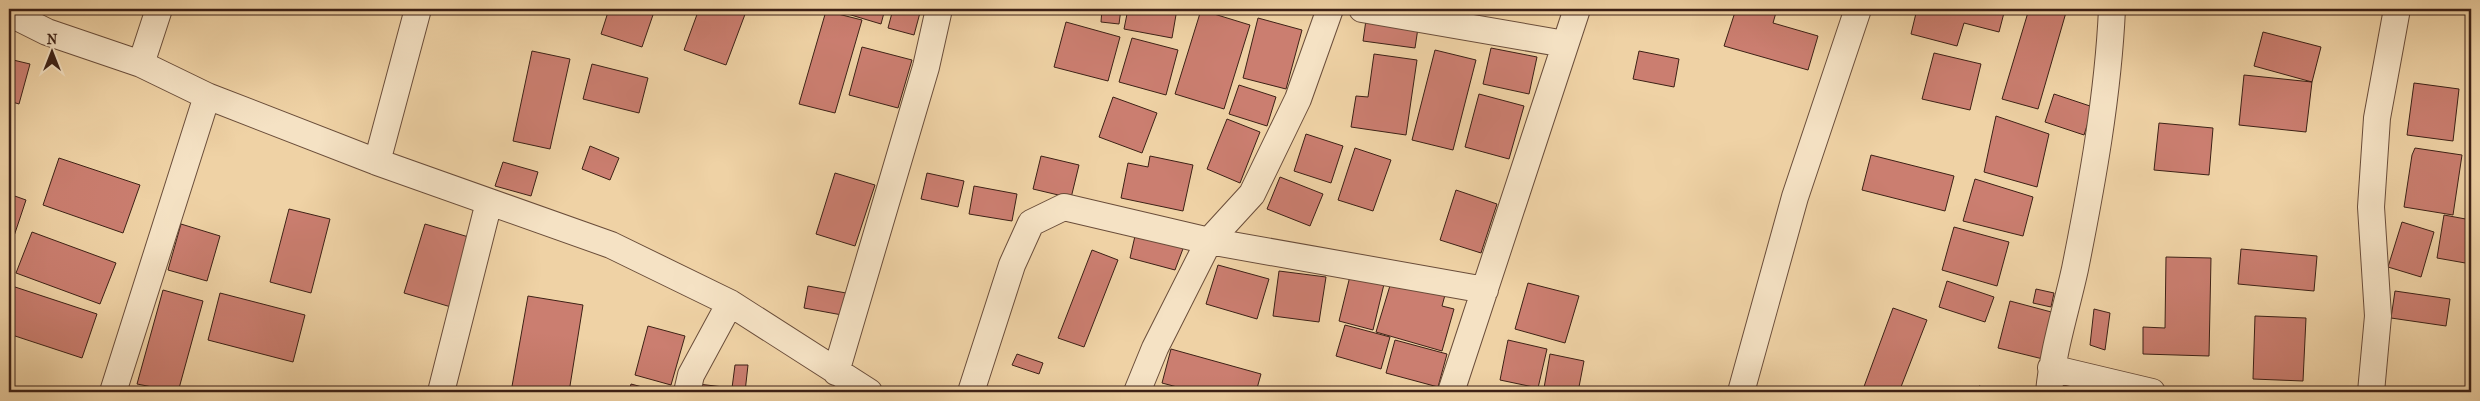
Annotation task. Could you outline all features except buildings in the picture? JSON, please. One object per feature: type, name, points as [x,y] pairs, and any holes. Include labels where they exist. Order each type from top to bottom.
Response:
[{"type":"street","points":[[141,64],[159,9]]},
{"type":"street","points":[[377,162],[418,9]]},
{"type":"street","points":[[836,372],[926,67],[939,9]]},
{"type":"street","points":[[1137,392],[1155,348],[1209,241],[1252,194],[1298,99],[1330,9]]},
{"type":"street","points":[[1362,9],[1566,44]]},
{"type":"street","points":[[1450,392],[1577,9]]},
{"type":"street","points":[[1741,392],[1795,198],[1858,9]]},
{"type":"street","points":[[2112,9],[2109,70],[2075,269],[2050,380],[2152,392]]},
{"type":"street","points":[[2371,392],[2378,316],[2371,207],[2377,118],[2398,9]]},
{"type":"street","points":[[9,13],[48,32],[141,64],[206,96],[377,162],[611,245],[730,303],[869,392]]},
{"type":"street","points":[[113,392],[206,96]]},
{"type":"street","points":[[441,392],[489,202]]},
{"type":"street","points":[[971,392],[1012,265],[1031,223],[1064,207],[1209,241],[1485,290]]},
{"type":"street","points":[[687,392],[692,375],[730,303]]}]
